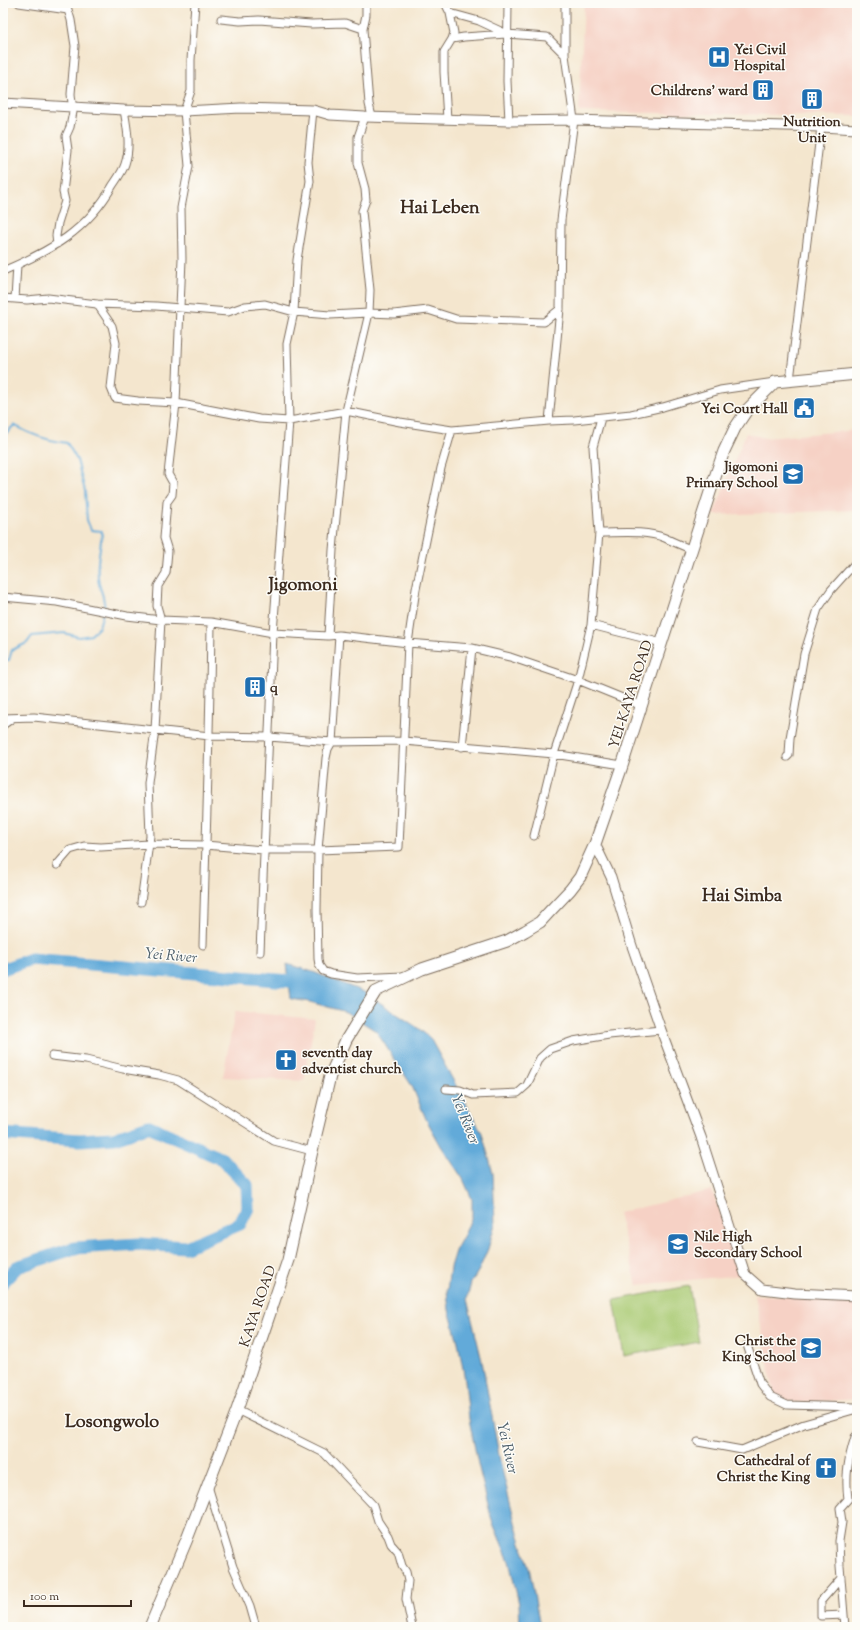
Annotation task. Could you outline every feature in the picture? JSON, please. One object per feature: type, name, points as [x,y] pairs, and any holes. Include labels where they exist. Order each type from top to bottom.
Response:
[{"type":"main road","points":[[775,382],[857,374]]},
{"type":"main road","name":"YEI-KAYA ROAD","points":[[376,991],[422,969],[507,941],[540,922],[580,877],[595,844],[642,706],[691,549],[724,451],[735,428],[747,410],[775,382]]},
{"type":"main road","name":"KAYA ROAD","points":[[150,1627],[208,1486],[237,1410],[288,1260],[330,1076],[351,1030],[376,991]]},
{"type":"street","points":[[19,3],[67,7],[71,20],[75,46],[71,94],[72,108],[70,127],[66,136],[68,150],[63,192],[65,201],[58,223],[56,236],[57,244]]},
{"type":"street","points":[[141,902],[149,844],[150,822],[148,783],[155,730],[161,620],[157,606],[158,586],[166,573],[168,551],[164,538],[164,531],[167,502],[172,495],[173,483],[168,474],[176,403],[182,259],[181,208],[189,166],[184,111],[191,91],[191,60],[195,3]]},
{"type":"street","points":[[328,636],[333,550],[346,411],[369,313],[370,290],[362,211],[366,200],[365,189],[358,163],[358,137],[369,117],[363,29],[366,15],[366,3]]},
{"type":"street","points":[[445,3],[450,13],[454,33],[444,52],[447,119]]},
{"type":"street","points":[[508,3],[507,34],[509,121]]},
{"type":"street","points":[[549,421],[560,309],[561,220],[574,120],[565,54],[565,3]]},
{"type":"street","points":[[450,13],[479,21],[507,34]]},
{"type":"street","points":[[221,19],[311,24],[345,23],[358,26],[363,29]]},
{"type":"street","points":[[452,39],[507,34],[547,37],[565,54]]},
{"type":"street","points":[[3,103],[124,110],[184,111],[241,108],[313,110],[330,115],[369,117],[509,121],[574,120],[821,126],[857,129]]},
{"type":"street","points":[[3,272],[57,244],[77,230],[104,202],[125,164],[128,137],[124,110]]},
{"type":"street","points":[[260,952],[273,633],[289,421],[287,344],[294,312],[297,260],[310,181],[308,162],[313,110]]},
{"type":"street","points":[[790,380],[821,126]]},
{"type":"street","points":[[15,299],[16,265]]},
{"type":"street","points":[[3,298],[26,300],[48,298],[97,304],[156,306],[228,312],[245,306],[265,304],[294,312],[330,315],[369,313],[394,314],[428,310],[456,319],[544,322],[560,309]]},
{"type":"street","points":[[97,304],[112,326],[116,343],[111,388],[115,398],[138,402],[176,403],[259,419],[289,421],[346,411],[400,422],[452,430],[601,418],[631,414],[663,407],[720,390],[775,382]]},
{"type":"street","points":[[534,836],[554,754],[578,680],[591,625],[599,533],[593,447],[601,418]]},
{"type":"street","points":[[58,865],[70,850],[75,847],[84,846],[100,847],[149,844],[205,845],[263,850],[318,850],[399,847],[408,643],[416,589],[441,468],[452,430]]},
{"type":"street","points":[[599,533],[644,534],[664,537],[676,544],[691,549]]},
{"type":"street","points":[[787,758],[789,755],[790,738],[804,654],[818,609],[831,590],[857,561]]},
{"type":"street","points":[[3,596],[57,602],[161,620],[211,622],[273,633],[328,636],[340,635],[408,643],[472,648],[510,657],[578,680],[642,706]]},
{"type":"street","points":[[203,945],[205,845],[210,736],[211,622]]},
{"type":"street","points":[[591,625],[662,643]]},
{"type":"street","points":[[340,635],[332,742],[328,749],[326,758],[318,850],[318,959],[323,971],[331,974],[357,978],[406,976]]},
{"type":"street","points":[[462,747],[472,648]]},
{"type":"street","points":[[3,718],[34,717],[210,736],[269,737],[332,742],[404,740],[462,747],[554,754],[622,765]]},
{"type":"street","points":[[3,725],[13,718]]},
{"type":"street","points":[[595,844],[611,877],[632,946],[661,1030],[701,1137],[745,1274],[762,1289],[795,1293],[857,1296]]},
{"type":"street","points":[[446,1089],[460,1090],[473,1095],[518,1093],[527,1085],[540,1058],[550,1049],[573,1041],[609,1035],[661,1030]]},
{"type":"street","points":[[52,1056],[86,1060],[178,1080],[274,1140],[312,1151]]},
{"type":"street","points":[[747,1345],[760,1384],[770,1397],[788,1405],[857,1408]]},
{"type":"street","points":[[698,1442],[742,1450],[804,1424],[857,1408]]},
{"type":"street","points":[[237,1410],[324,1453],[373,1505],[378,1521],[388,1536],[391,1544],[398,1552],[402,1566],[406,1572],[408,1581],[406,1598],[412,1627]]},
{"type":"street","points":[[845,1627],[839,1541],[842,1522],[840,1508],[848,1499],[846,1488],[848,1458],[857,1435]]},
{"type":"street","points":[[208,1486],[233,1567],[250,1606],[256,1627]]},
{"type":"street","points":[[841,1578],[821,1601],[821,1616],[844,1615]]},
{"type":"shaded area","name":"Yei Civil Hospital","points":[[584,3],[857,3],[857,116],[579,112]]},
{"type":"shaded area","name":"Jigomoni Primary School","points":[[857,430],[857,510],[713,515],[746,433],[765,438]]},
{"type":"shaded area","points":[[235,1011],[315,1019],[304,1081],[223,1077]]},
{"type":"shaded area","name":"Nile High Secondary School","points":[[712,1190],[742,1275],[637,1285],[618,1213]]},
{"type":"shaded area","name":"Christ the King School","points":[[755,1295],[857,1298],[857,1399],[776,1404]]},
{"type":"green space","points":[[689,1286],[699,1342],[624,1356],[614,1300]]},
{"type":"water","points":[[287,964],[313,972],[364,992],[418,1028],[430,1038],[482,1133],[493,1173],[495,1224],[488,1249],[479,1270],[471,1283],[467,1299],[482,1361],[500,1461],[516,1526],[530,1572],[540,1627],[520,1627],[519,1604],[509,1561],[492,1521],[478,1464],[469,1419],[465,1380],[458,1342],[449,1310],[447,1291],[450,1267],[455,1251],[472,1216],[472,1199],[463,1179],[441,1146],[426,1119],[412,1086],[376,1031],[346,1012],[310,1002],[291,999]]},
{"type":"waterway","points":[[3,433],[7,433],[14,425],[40,437],[67,443],[77,460],[85,491],[87,520],[91,530],[102,531],[98,577],[103,596],[104,609]]},
{"type":"waterway","points":[[3,661],[9,660],[12,650],[27,643],[32,636],[64,633],[79,637],[91,635],[99,627],[103,613]]},
{"type":"waterway","name":"Yei River","points":[[3,969],[31,959],[300,982],[305,986]]},
{"type":"waterway","name":"Yei River","points":[[3,1134],[79,1140],[114,1138],[149,1126],[222,1159],[247,1185],[248,1208],[240,1224],[186,1247],[139,1244],[75,1248],[17,1267],[3,1282]]},
{"type":"place","name":"Yei Civil Hospital","points":[[719,57]]},
{"type":"place","name":"Childrens' ward","points":[[763,90]]},
{"type":"place","name":"Nutrition Unit","points":[[812,99]]},
{"type":"place","name":"Yei Court Hall","points":[[804,408]]},
{"type":"place","name":"Jigomoni Primary School","points":[[793,474]]},
{"type":"place","name":"q","points":[[255,687]]},
{"type":"place","name":"seventh day adventist church","points":[[286,1060]]},
{"type":"place","name":"Nile High Secondary School","points":[[678,1244]]},
{"type":"place","name":"Christ the King School","points":[[811,1348]]},
{"type":"place","name":"Cathedral of Christ the King","points":[[826,1468]]},
{"type":"district","name":"Hai Leben","points":[[440,207]]},
{"type":"district","name":"Jigomoni","points":[[303,584]]},
{"type":"district","name":"Hai Simba","points":[[742,895]]},
{"type":"district","name":"Losongwolo","points":[[112,1421]]}]
